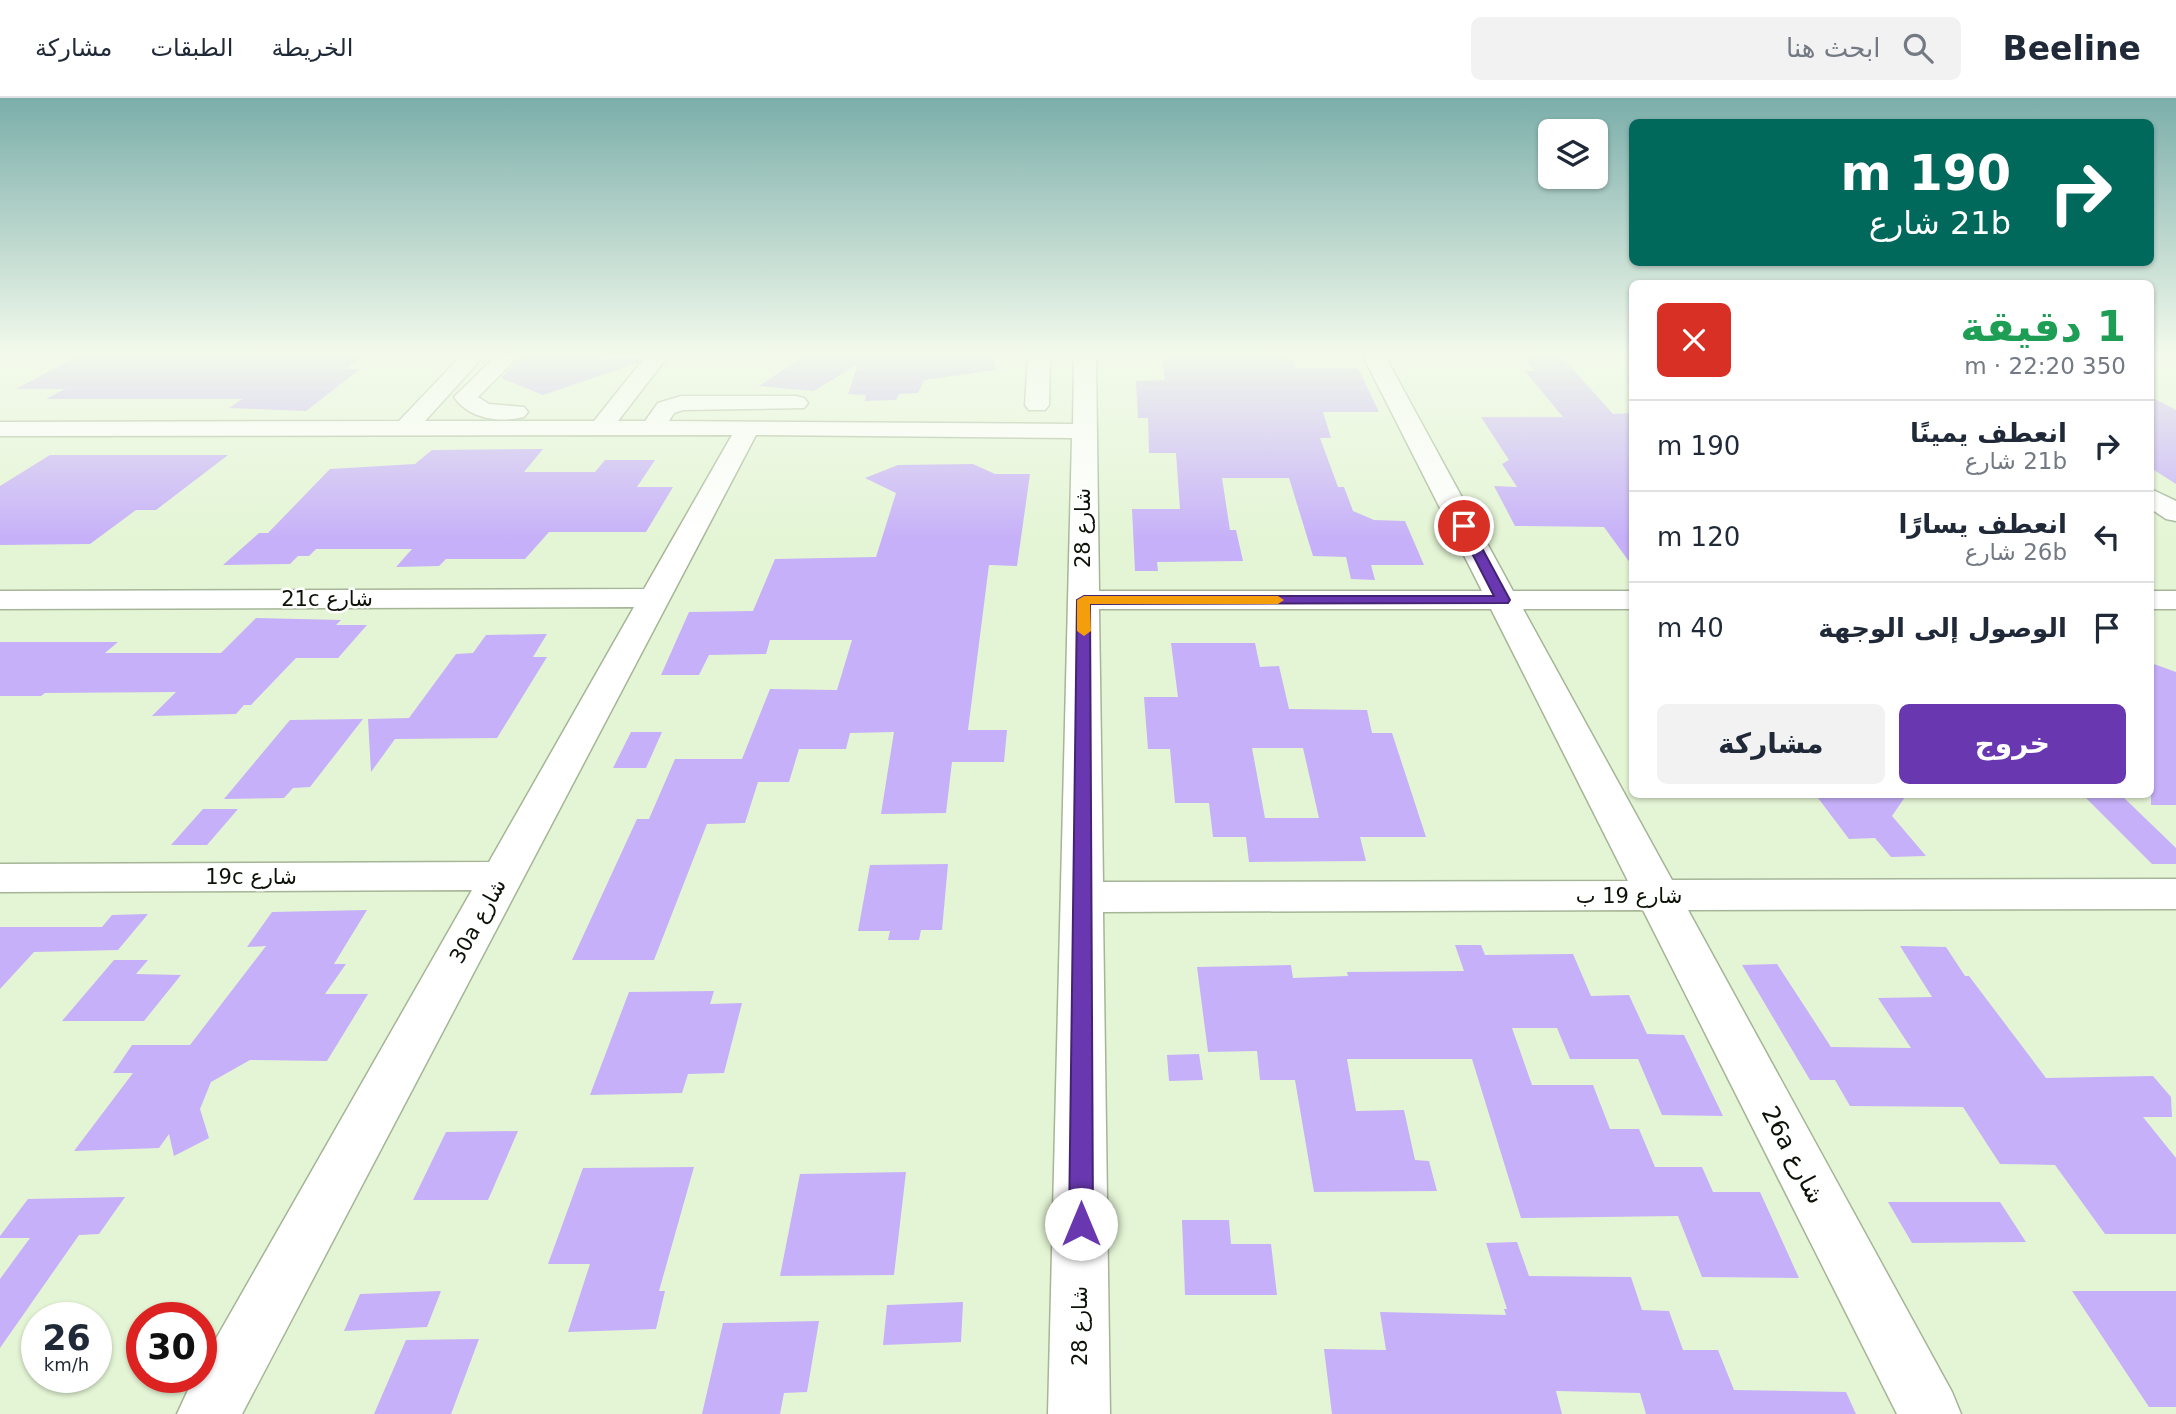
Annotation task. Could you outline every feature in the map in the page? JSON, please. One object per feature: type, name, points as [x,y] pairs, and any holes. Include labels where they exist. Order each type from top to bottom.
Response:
[{"type":"street","points":[[381,429],[399,417]]},
{"type":"street","points":[[405,429],[416,417]]},
{"type":"street","points":[[559,417],[560,429]]},
{"type":"street","points":[[600,429],[609,417]]},
{"type":"street","points":[[652,429],[660,417]]},
{"type":"street","points":[[0,429],[748,428],[800,417]]},
{"type":"street","points":[[874,417],[967,428],[1083,427]]},
{"type":"street","name":"شارع 28","points":[[1079,1414],[1083,417]]},
{"type":"street","name":"26a شارع","points":[[1406,417],[1930,1414]]},
{"type":"street","name":"30a شارع","points":[[208,1414],[748,428]]},
{"type":"street","points":[[2154,499],[2176,513]]},
{"type":"street","name":"21c شارع","points":[[0,600],[655,598]]},
{"type":"street","points":[[1084,600],[1629,600]]},
{"type":"street","points":[[2154,600],[2176,600]]},
{"type":"street","name":"19c شارع","points":[[0,878],[503,876]]},
{"type":"street","name":"شارع 19 ب","points":[[1083,897],[2176,894]]},
{"type":"building","points":[[1325,417],[1331,438],[1320,438],[1338,487],[1344,487],[1353,511],[1374,520],[1405,521],[1424,565],[1371,565],[1375,580],[1351,579],[1346,557],[1313,556],[1289,478],[1222,478],[1230,530],[1236,530],[1243,561],[1157,562],[1158,571],[1135,571],[1132,509],[1180,509],[1176,453],[1149,453],[1148,418],[1138,418]]},
{"type":"building","points":[[1481,417],[1629,417],[1629,561],[1604,527],[1515,526],[1494,486],[1517,487],[1502,464],[1509,460]]},
{"type":"building","points":[[2154,417],[2176,417],[2176,484],[2154,470]]},
{"type":"building","points":[[543,449],[524,472],[595,472],[605,460],[655,460],[637,487],[673,487],[646,532],[549,532],[525,559],[446,559],[439,566],[396,567],[412,549],[316,549],[309,556],[298,556],[290,564],[223,565],[259,533],[268,533],[330,469],[415,464],[432,450]]},
{"type":"building","points":[[50,455],[228,455],[156,510],[136,510],[90,544],[0,545],[0,486]]},
{"type":"building","points":[[973,464],[995,474],[1030,474],[1017,566],[989,565],[968,730],[1007,730],[1004,762],[952,762],[946,813],[881,814],[894,732],[850,733],[846,749],[799,749],[789,782],[758,782],[745,823],[707,824],[654,960],[572,960],[637,819],[649,819],[675,759],[742,759],[770,689],[837,690],[852,640],[770,640],[766,654],[709,655],[699,675],[661,675],[689,612],[753,611],[775,559],[876,557],[896,493],[865,478],[898,465]]},
{"type":"building","points":[[256,618],[341,620],[336,625],[367,625],[338,658],[296,658],[251,705],[244,705],[236,714],[152,716],[176,692],[0,696],[0,642],[118,642],[105,653],[221,653]]},
{"type":"building","points":[[547,634],[533,657],[547,657],[497,738],[395,739],[371,772],[368,719],[409,718],[456,654],[473,653],[486,635]]},
{"type":"building","points":[[1171,643],[1255,643],[1260,667],[1279,666],[1289,709],[1367,710],[1372,733],[1392,733],[1426,837],[1360,837],[1366,861],[1249,862],[1246,837],[1213,837],[1209,803],[1175,803],[1170,749],[1148,749],[1144,697],[1178,697]],"holes":[[[1252,748],[1303,748],[1319,818],[1265,818]]]},
{"type":"building","points":[[2154,664],[2176,672],[2176,805],[2151,805],[2151,798],[2154,798]]},
{"type":"building","points":[[363,719],[310,787],[293,788],[284,798],[224,799],[290,720]]},
{"type":"building","points":[[631,732],[662,732],[646,768],[613,768]]},
{"type":"building","points":[[1818,798],[1904,798],[1892,816],[1926,856],[1891,857],[1875,838],[1849,839]]},
{"type":"building","points":[[2086,798],[2124,798],[2176,848],[2176,864],[2152,864]]},
{"type":"building","points":[[203,809],[238,809],[207,845],[171,845]]},
{"type":"building","points":[[948,864],[942,930],[921,930],[919,940],[888,940],[890,931],[858,931],[870,865]]},
{"type":"building","points":[[367,910],[334,964],[346,964],[325,994],[368,994],[327,1061],[250,1060],[211,1082],[200,1109],[209,1138],[174,1156],[169,1134],[159,1148],[74,1151],[133,1073],[113,1073],[132,1045],[190,1045],[266,946],[247,947],[272,912]]},
{"type":"building","points":[[148,914],[118,950],[34,952],[0,989],[0,927],[102,927],[112,915]]},
{"type":"building","points":[[1455,945],[1481,945],[1485,955],[1573,954],[1591,996],[1629,995],[1647,1034],[1684,1035],[1723,1116],[1662,1115],[1638,1059],[1570,1059],[1557,1028],[1512,1028],[1532,1085],[1593,1085],[1610,1129],[1639,1129],[1655,1167],[1702,1167],[1713,1192],[1760,1192],[1799,1278],[1702,1277],[1678,1216],[1521,1218],[1472,1059],[1347,1059],[1356,1111],[1404,1110],[1415,1160],[1429,1161],[1437,1191],[1314,1192],[1295,1080],[1260,1080],[1257,1051],[1208,1052],[1197,967],[1291,965],[1293,978],[1348,976],[1347,972],[1464,971]]},
{"type":"building","points":[[1900,946],[1946,947],[1965,976],[1969,976],[2046,1078],[2153,1076],[2171,1097],[2172,1117],[2143,1117],[2176,1158],[2176,1234],[2105,1234],[2055,1165],[2000,1164],[1963,1107],[1850,1106],[1835,1080],[1810,1080],[1742,965],[1777,964],[1831,1047],[1911,1048],[1878,998],[1932,997]]},
{"type":"building","points":[[114,960],[148,960],[136,974],[181,975],[144,1021],[62,1021]]},
{"type":"building","points":[[714,991],[710,1004],[742,1003],[724,1073],[688,1074],[682,1093],[590,1095],[629,992]]},
{"type":"building","points":[[1199,1054],[1203,1080],[1169,1081],[1167,1055]]},
{"type":"building","points":[[518,1131],[488,1200],[413,1200],[446,1132]]},
{"type":"building","points":[[694,1167],[659,1291],[665,1291],[656,1329],[568,1332],[590,1264],[548,1264],[583,1168]]},
{"type":"building","points":[[906,1172],[894,1275],[780,1276],[800,1174]]},
{"type":"building","points":[[125,1197],[99,1234],[79,1235],[32,1302],[21,1302],[21,1318],[0,1348],[0,1279],[30,1238],[0,1236],[28,1199]]},
{"type":"building","points":[[1888,1202],[2000,1202],[2026,1242],[1912,1243]]},
{"type":"building","points":[[1182,1220],[1229,1220],[1231,1244],[1271,1244],[1277,1295],[1185,1295]]},
{"type":"building","points":[[1517,1242],[1529,1276],[1631,1277],[1642,1310],[1669,1311],[1683,1350],[1718,1350],[1734,1390],[1846,1392],[1856,1414],[1646,1414],[1640,1393],[1556,1391],[1562,1414],[1332,1414],[1324,1349],[1386,1350],[1380,1312],[1506,1315],[1504,1309],[1507,1309],[1486,1243]]},
{"type":"building","points":[[441,1291],[427,1327],[344,1331],[360,1294]]},
{"type":"building","points":[[2072,1291],[2176,1291],[2176,1407],[2149,1407]]},
{"type":"building","points":[[963,1302],[961,1342],[883,1345],[887,1305]]},
{"type":"building","points":[[819,1321],[807,1392],[784,1393],[780,1414],[702,1414],[723,1323]]},
{"type":"building","points":[[479,1339],[451,1414],[374,1414],[406,1340]]},
{"type":"slow traffic","points":[[1084,631],[1084,600],[1278,600]]},
{"type":"route","points":[[1081,1224],[1084,600],[1503,600],[1464,526]]}]
